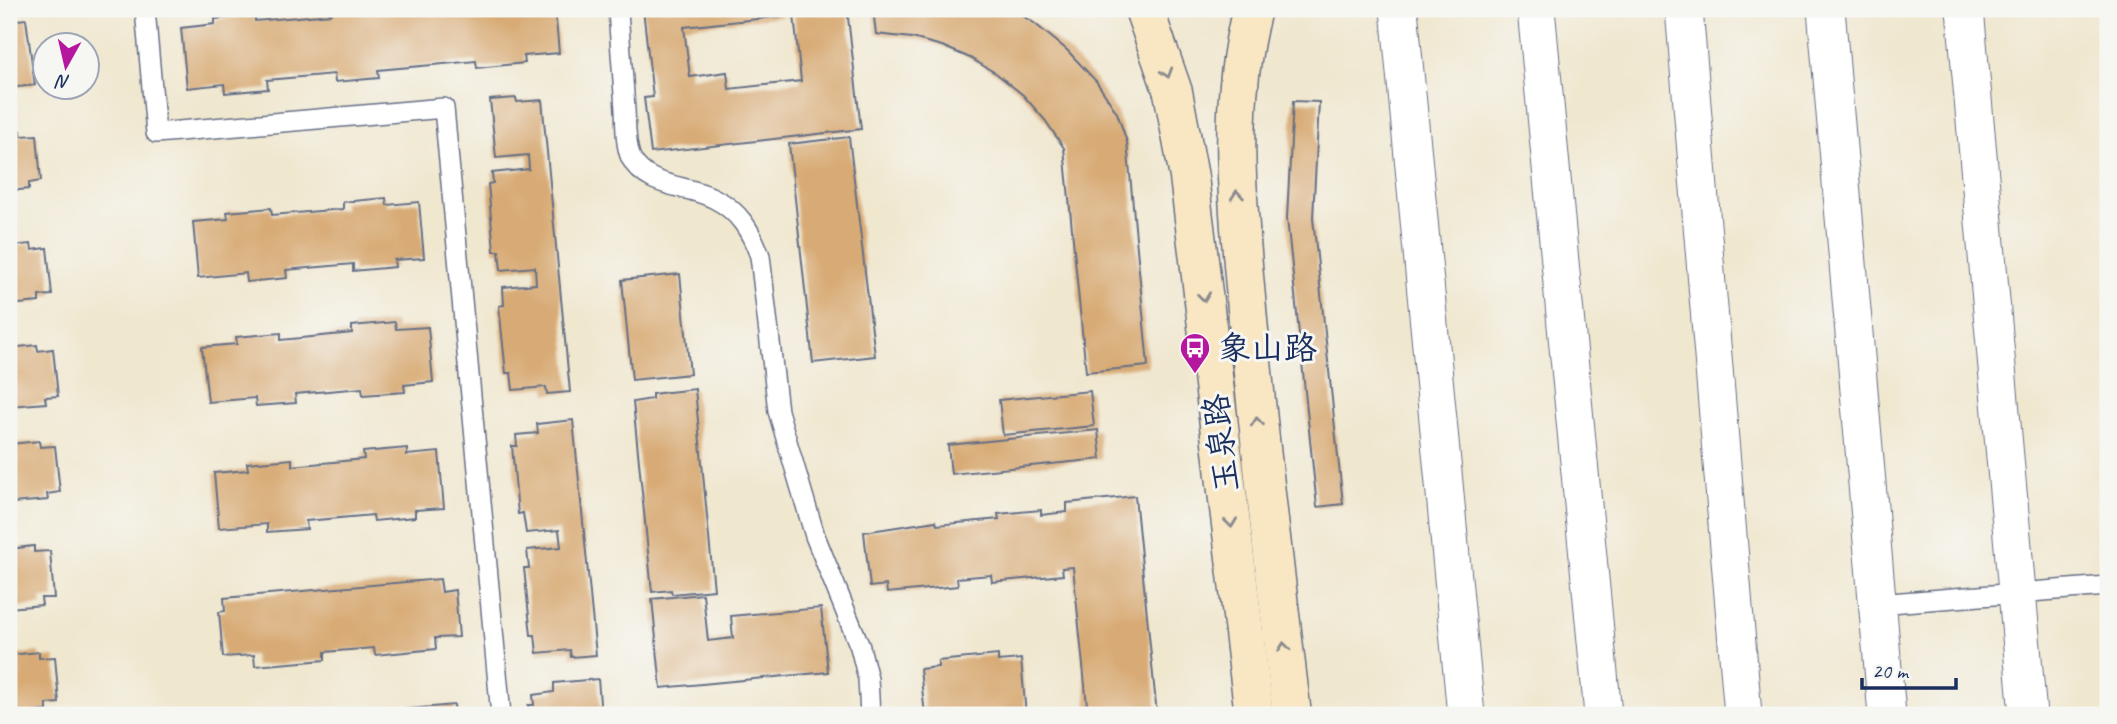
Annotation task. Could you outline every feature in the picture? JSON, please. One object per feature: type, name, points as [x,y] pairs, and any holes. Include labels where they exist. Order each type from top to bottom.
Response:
[{"type":"main road","name":"玉泉路","points":[[1144,9],[1173,92],[1189,177],[1254,715]]},
{"type":"main road","name":"玉泉路","points":[[1252,9],[1237,101],[1235,174],[1257,422],[1292,715]]},
{"type":"street","points":[[1399,9],[1466,715]]},
{"type":"street","points":[[1536,9],[1604,715]]},
{"type":"street","points":[[1684,9],[1743,715]]},
{"type":"street","points":[[1826,9],[1886,715]]},
{"type":"street","points":[[1965,9],[2028,715]]},
{"type":"lane","points":[[145,9],[156,133],[444,107],[501,715]]},
{"type":"lane","points":[[618,9],[630,155],[646,175],[713,197],[727,206],[742,220],[753,237],[760,256],[778,411],[815,536],[860,647],[868,679],[870,715]]},
{"type":"lane","points":[[1877,604],[2108,586]]},
{"type":"building","points":[[331,9],[555,9],[559,53],[524,56],[525,63],[477,68],[476,61],[378,70],[379,78],[335,82],[334,74],[267,80],[268,89],[225,93],[224,84],[187,88],[181,28],[215,24],[215,19],[255,15],[255,21],[331,14]]},
{"type":"building","points":[[643,9],[847,9],[861,129],[651,153],[644,98],[653,97]],"holes":[[[794,15],[801,81],[729,89],[727,72],[690,77],[684,27]]]},
{"type":"building","points":[[873,9],[1011,9],[1034,23],[1067,50],[1096,81],[1117,113],[1127,142],[1148,366],[1086,372],[1064,148],[1045,120],[1023,95],[997,74],[970,58],[942,46],[912,38],[876,34]]},
{"type":"building","points":[[26,19],[32,85],[9,88],[9,21]]},
{"type":"building","points":[[516,98],[517,102],[542,100],[570,392],[547,394],[546,387],[513,390],[511,373],[506,373],[499,306],[504,305],[503,287],[536,284],[535,267],[501,270],[499,251],[494,251],[488,184],[493,183],[492,173],[529,169],[528,155],[496,158],[490,100]]},
{"type":"building","points":[[1293,101],[1319,102],[1313,218],[1343,504],[1317,507],[1287,218]]},
{"type":"building","points":[[21,131],[21,136],[37,135],[41,181],[29,183],[29,189],[9,191],[9,132]]},
{"type":"building","points":[[849,137],[875,356],[813,363],[789,144]]},
{"type":"building","points":[[386,198],[387,205],[419,202],[424,258],[394,260],[395,267],[353,271],[353,264],[286,270],[287,278],[247,282],[246,273],[198,278],[193,222],[228,219],[227,212],[271,208],[272,215],[343,209],[343,202]]},
{"type":"building","points":[[31,244],[32,250],[47,248],[52,295],[39,296],[39,302],[9,305],[9,246]]},
{"type":"building","points":[[680,274],[690,374],[632,380],[622,280]]},
{"type":"building","points":[[395,322],[396,329],[428,327],[433,382],[404,385],[405,392],[363,395],[362,388],[295,394],[296,403],[256,406],[255,398],[208,402],[202,347],[237,344],[236,337],[281,333],[281,340],[352,333],[352,326]]},
{"type":"building","points":[[37,345],[38,351],[53,349],[58,396],[45,397],[46,403],[10,406],[9,348]]},
{"type":"building","points":[[695,389],[714,590],[672,594],[671,590],[652,592],[633,402],[652,399],[652,394]]},
{"type":"building","points":[[1090,391],[1094,426],[1003,435],[999,400]]},
{"type":"building","points":[[573,420],[596,655],[571,657],[570,650],[537,653],[535,635],[531,635],[524,568],[529,568],[527,550],[561,547],[559,530],[526,533],[523,513],[518,514],[512,446],[517,446],[516,435],[538,433],[537,424]]},
{"type":"building","points":[[1098,430],[1101,459],[951,474],[948,445]]},
{"type":"building","points":[[39,441],[40,447],[55,446],[60,492],[47,494],[48,500],[12,503],[9,497],[11,444]]},
{"type":"building","points":[[407,448],[407,455],[439,452],[444,508],[415,510],[415,517],[374,521],[373,515],[306,521],[307,529],[267,532],[267,524],[219,528],[214,473],[248,470],[247,463],[292,459],[292,466],[364,459],[363,452]]},
{"type":"building","points":[[1135,496],[1157,715],[1088,715],[1073,567],[1062,568],[1063,575],[992,582],[991,575],[957,578],[958,586],[887,593],[886,585],[870,587],[864,532],[936,521],[937,525],[999,519],[998,514],[1041,510],[1041,515],[1067,512],[1067,503]]},
{"type":"building","points":[[34,546],[34,552],[50,551],[54,598],[41,598],[42,605],[9,608],[9,549]]},
{"type":"building","points":[[440,579],[442,592],[455,590],[459,637],[435,638],[436,649],[375,655],[374,648],[325,652],[325,660],[255,666],[254,655],[223,657],[219,612],[225,611],[224,598]]},
{"type":"building","points":[[703,594],[708,641],[733,638],[731,616],[821,608],[828,672],[661,688],[652,599]]},
{"type":"building","points":[[39,652],[39,658],[55,657],[59,703],[47,704],[47,711],[11,714],[10,655]]},
{"type":"building","points":[[998,655],[998,661],[1021,659],[1026,715],[925,715],[920,669],[938,667],[938,661]]},
{"type":"building","points":[[598,679],[601,715],[529,715],[528,705],[534,705],[533,695],[554,692],[554,683]]},
{"type":"building","points":[[454,705],[455,715],[364,715],[364,713]]},
{"type":"place","name":"象山路","points":[[1195,375]]}]
